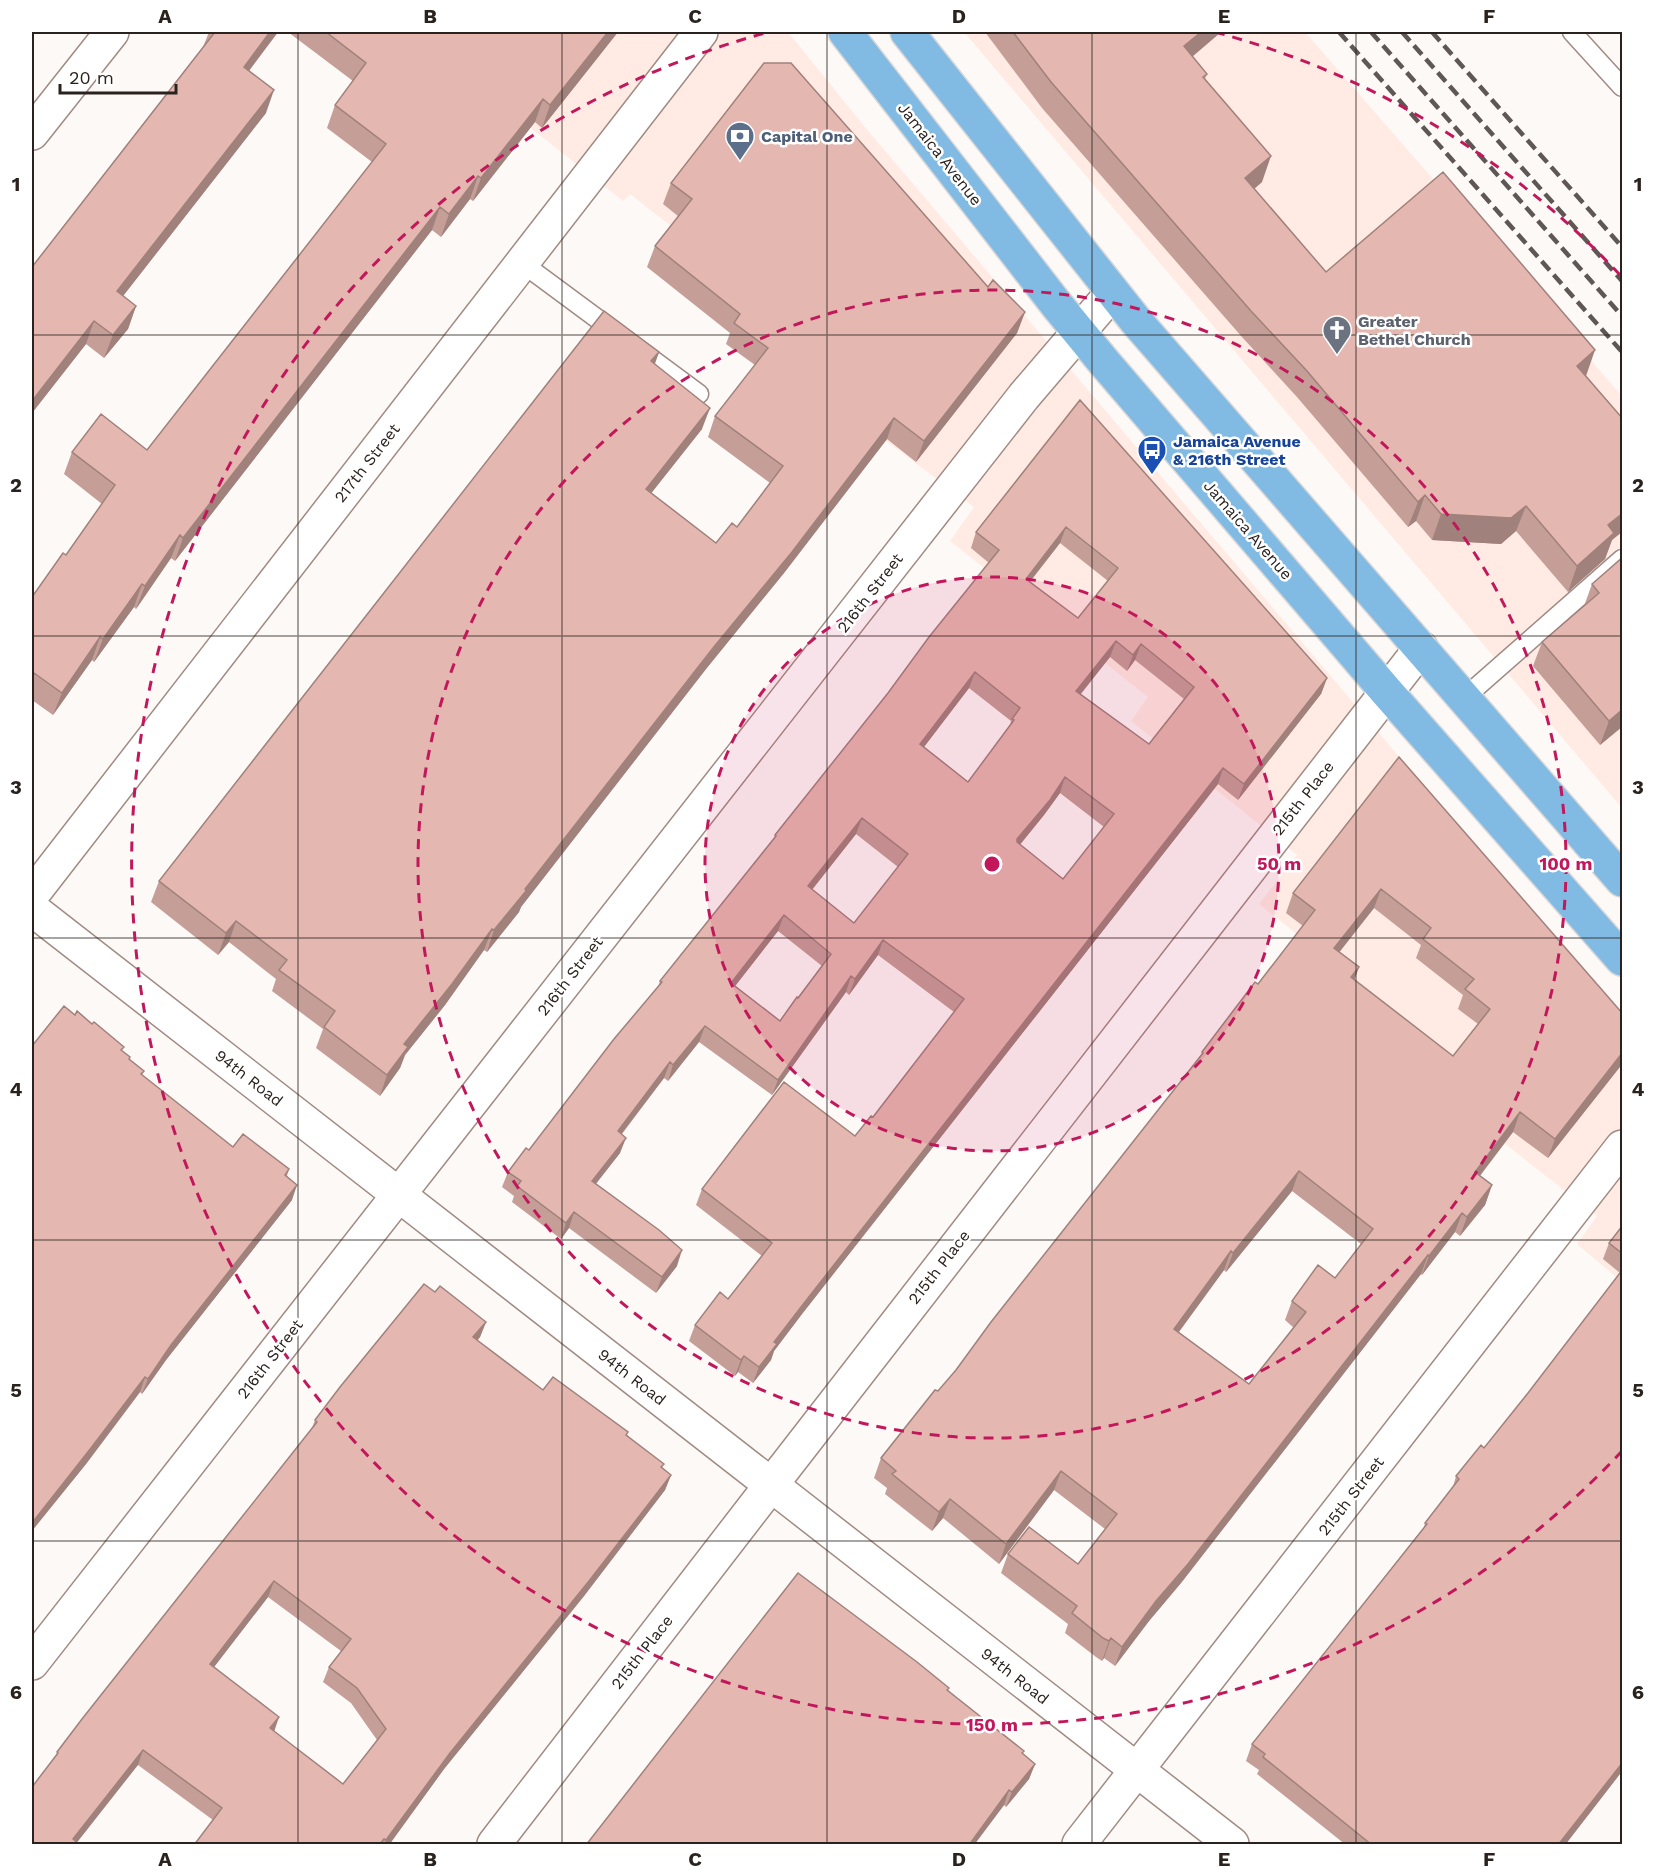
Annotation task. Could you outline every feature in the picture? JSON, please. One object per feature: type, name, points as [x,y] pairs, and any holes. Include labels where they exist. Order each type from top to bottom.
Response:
[{"type":"main road","name":"Jamaica Avenue","points":[[845,32],[1079,331],[1386,691],[1623,959]]},
{"type":"main road","points":[[907,32],[1112,293],[1623,880]]},
{"type":"street","points":[[32,134],[112,32]]},
{"type":"street","name":"217th Street","points":[[32,895],[701,32]]},
{"type":"street","name":"216th Street","points":[[32,1663],[1024,396],[1112,293]]},
{"type":"street","name":"215th Place","points":[[494,1845],[1421,648]]},
{"type":"street","name":"94th Road","points":[[32,909],[1232,1845]]},
{"type":"street","name":"215th Street","points":[[1079,1845],[1623,1147]]},
{"type":"lane","points":[[1572,32],[1623,87]]},
{"type":"lane","points":[[522,263],[699,394]]},
{"type":"lane","points":[[1464,698],[1623,559]]},
{"type":"shaded area","points":[[416,32],[788,32],[864,126],[1396,753],[1622,1013],[1622,1282],[1577,1244],[1597,1216],[1398,1060],[1408,1022],[1259,904],[1297,855],[1131,721],[1148,697],[950,541],[974,507],[768,352],[731,273],[630,194],[623,201],[413,35]]},
{"type":"shaded area","points":[[964,32],[1305,32],[1622,396],[1622,808]]},
{"type":"building","points":[[215,32],[270,32],[244,67],[274,90],[117,291],[136,306],[113,335],[94,321],[32,401],[32,267]]},
{"type":"building","points":[[326,32],[608,32],[550,105],[543,99],[481,178],[478,176],[449,214],[440,207],[183,538],[180,535],[145,586],[142,584],[103,639],[100,637],[62,693],[34,673],[32,677],[32,597],[63,553],[66,555],[115,485],[72,452],[101,414],[147,450],[386,144],[335,105],[366,63]]},
{"type":"building","points":[[1013,32],[1201,32],[1184,46],[1207,74],[1203,77],[1271,156],[1245,178],[1326,272],[1443,172],[1595,350],[1577,366],[1623,419],[1623,513],[1608,525],[1614,533],[1577,566],[1526,506],[1511,518],[1441,514],[1425,495],[1418,502],[1307,371],[1251,311],[1051,82]]},
{"type":"building","points":[[764,63],[791,63],[988,287],[993,280],[1025,312],[924,441],[894,418],[792,552],[713,648],[525,889],[526,891],[494,930],[492,929],[404,1044],[408,1047],[387,1075],[324,1027],[335,1011],[279,970],[287,960],[236,921],[226,933],[159,881],[604,311],[659,352],[651,361],[710,408],[646,489],[716,543],[732,523],[737,527],[783,466],[715,416],[768,348],[734,323],[740,314],[655,246],[692,199],[671,183]]},
{"type":"building","points":[[1080,400],[1327,678],[1244,784],[1223,768],[808,1298],[774,1342],[777,1344],[759,1367],[744,1356],[741,1360],[695,1325],[720,1292],[728,1299],[772,1243],[702,1189],[784,1082],[855,1136],[871,1116],[873,1117],[964,999],[883,940],[855,979],[851,976],[778,1080],[705,1026],[673,1065],[670,1062],[618,1131],[626,1138],[592,1181],[659,1230],[682,1250],[662,1277],[574,1212],[566,1223],[517,1186],[521,1181],[508,1172],[526,1148],[529,1150],[614,1039],[662,982],[660,981],[999,550],[976,532]],"holes":[[[1066,527],[1118,568],[1078,618],[1026,579]],[[1116,641],[1133,655],[1141,644],[1194,687],[1149,744],[1076,691]],[[975,672],[1020,708],[1012,719],[1014,720],[968,782],[920,744]],[[1065,777],[1114,814],[1063,879],[1017,842],[1017,839],[1050,800]],[[862,818],[908,854],[854,923],[808,886]],[[784,915],[831,954],[780,1021],[731,983]]]},
{"type":"building","points":[[1623,557],[1623,709],[1609,721],[1542,642],[1599,593],[1592,584]]},
{"type":"building","points":[[1399,757],[1623,1014],[1623,1052],[1555,1139],[1520,1112],[1475,1172],[1492,1185],[1467,1217],[1462,1213],[1428,1255],[1122,1647],[1111,1638],[1109,1641],[1103,1638],[1072,1613],[1077,1606],[1008,1554],[1029,1527],[1078,1564],[1117,1514],[1061,1471],[1006,1544],[950,1499],[939,1512],[892,1474],[896,1471],[881,1458],[935,1390],[938,1391],[956,1370],[991,1322],[1203,1053],[1255,982],[1258,984],[1315,910],[1293,893]],"holes":[[[1381,889],[1431,928],[1423,939],[1474,979],[1465,989],[1490,1009],[1453,1056],[1351,977],[1359,967],[1334,948]],[[1299,1171],[1373,1229],[1335,1278],[1318,1265],[1292,1301],[1306,1312],[1249,1384],[1174,1329],[1231,1251],[1233,1253]]]},
{"type":"building","points":[[64,1006],[75,1015],[77,1011],[92,1024],[94,1022],[124,1047],[121,1050],[144,1071],[141,1074],[233,1147],[243,1134],[289,1169],[285,1175],[297,1185],[171,1345],[148,1379],[145,1377],[32,1523],[32,1046]]},
{"type":"building","points":[[1623,1225],[1623,1254],[1609,1243]]},
{"type":"building","points":[[1623,1269],[1623,1762],[1558,1845],[1372,1845],[1263,1757],[1265,1754],[1252,1744],[1427,1524],[1425,1523],[1459,1479],[1456,1476],[1481,1445],[1484,1448]]},
{"type":"building","points":[[424,1284],[435,1292],[440,1286],[486,1322],[473,1337],[543,1390],[553,1377],[628,1432],[626,1435],[664,1464],[661,1467],[671,1475],[450,1753],[386,1840],[384,1839],[379,1845],[194,1845],[222,1808],[143,1750],[73,1839],[80,1845],[32,1845],[32,1787],[82,1719],[317,1422],[315,1420]],"holes":[[[274,1581],[351,1639],[329,1667],[357,1688],[386,1729],[343,1784],[270,1728],[279,1717],[210,1664]]]},
{"type":"building","points":[[798,1573],[917,1662],[949,1688],[947,1690],[1024,1751],[1022,1753],[1035,1764],[1012,1792],[1009,1790],[969,1845],[586,1845]]},
{"type":"railway","points":[[1339,32],[1622,352]]},
{"type":"railway","points":[[1371,32],[1622,316]]},
{"type":"railway","points":[[1402,32],[1622,281]]},
{"type":"railway","points":[[1432,32],[1622,247]]},
{"type":"place","name":"Capital One","points":[[740,162]]},
{"type":"place","name":"Greater Bethel Church","points":[[1337,356]]},
{"type":"place","name":"Jamaica Avenue & 216th Street","points":[[1152,476]]}]
